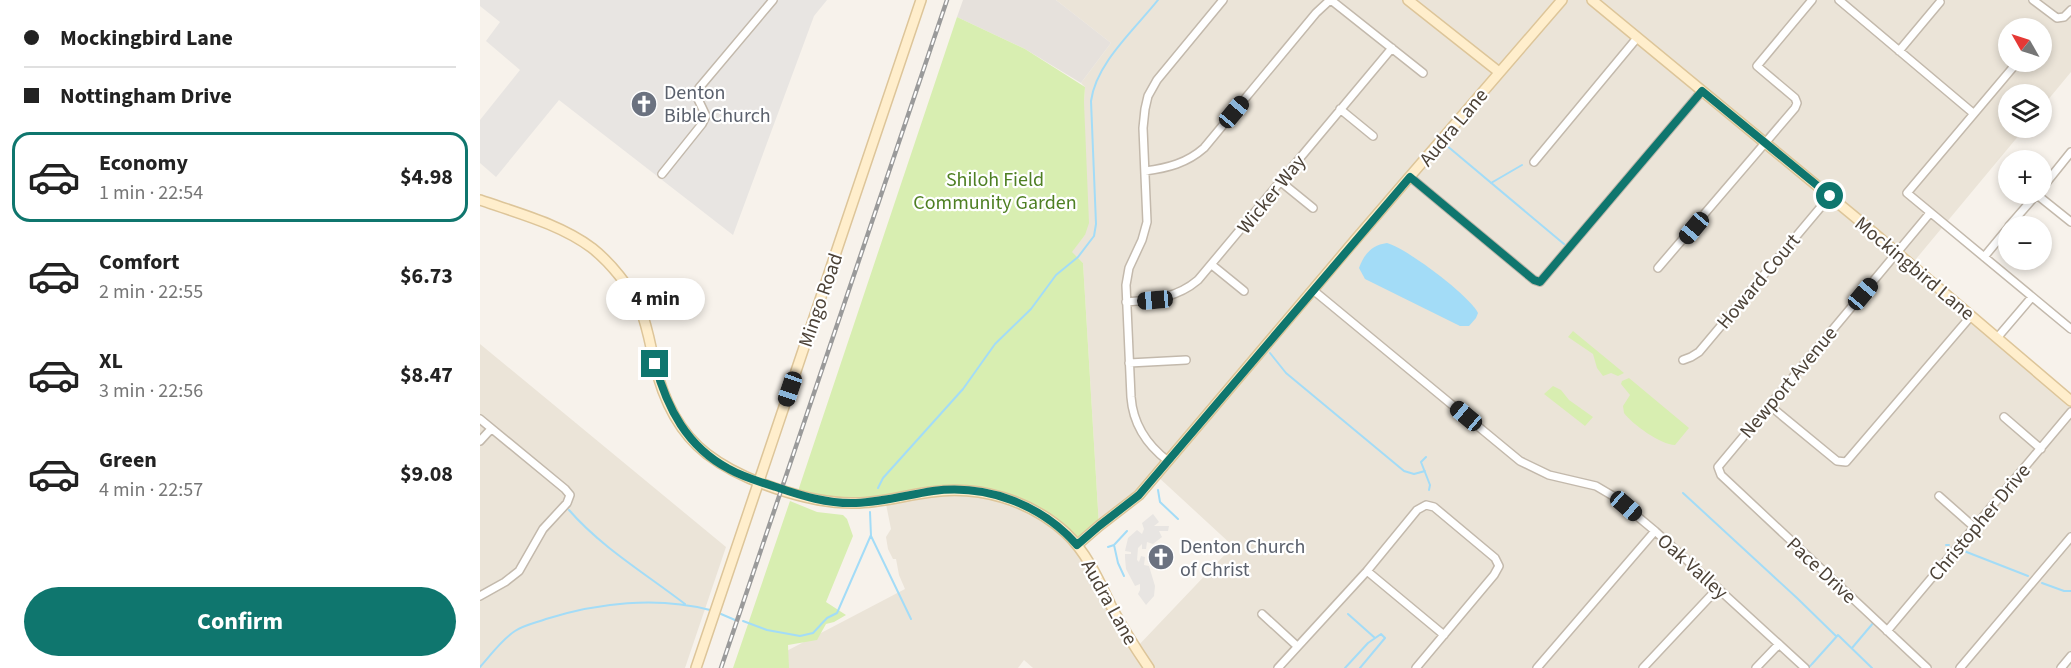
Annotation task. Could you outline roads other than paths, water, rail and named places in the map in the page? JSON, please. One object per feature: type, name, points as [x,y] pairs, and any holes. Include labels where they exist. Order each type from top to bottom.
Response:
[{"type":"street","points":[[662,174],[706,116],[697,97],[699,88],[773,0]]},
{"type":"street","name":"Mingo Road","points":[[696,668],[921,0]]},
{"type":"street","points":[[1168,461],[1151,445],[1137,424],[1131,403],[1126,302],[1127,273],[1142,240],[1147,222],[1143,122],[1148,96],[1161,74],[1223,0]]},
{"type":"street","points":[[1145,171],[1174,166],[1193,157],[1204,148],[1316,13],[1330,0],[1424,73]]},
{"type":"street","points":[[1408,0],[1499,72]]},
{"type":"street","name":"Audra Lane","points":[[1149,668],[1077,545],[1135,500],[1562,0]]},
{"type":"street","name":"Mockingbird Lane","points":[[1592,0],[1830,196],[2071,401]]},
{"type":"street","points":[[1658,268],[1793,111],[1797,103],[1793,96],[1757,66],[1812,0]]},
{"type":"street","points":[[1839,0],[1973,113]]},
{"type":"street","points":[[2033,0],[2057,18],[2064,17],[2071,10]]},
{"type":"street","points":[[1899,51],[1940,2]]},
{"type":"street","points":[[1534,162],[1637,38]]},
{"type":"street","name":"Wicker Way","points":[[1126,302],[1155,300],[1179,293],[1198,280],[1392,48]]},
{"type":"street","points":[[2008,72],[1907,193],[2071,329]]},
{"type":"street","points":[[1410,177],[1534,280],[1540,282],[1702,91]]},
{"type":"street","points":[[1340,109],[1373,136]]},
{"type":"street","points":[[2052,176],[2071,152]]},
{"type":"street","points":[[1281,182],[1312,208]]},
{"type":"street","name":"Howard Court","points":[[1683,360],[1699,352],[1830,196]]},
{"type":"street","points":[[480,200],[572,236],[592,248],[605,260],[629,289],[640,308],[661,387],[676,421],[705,452],[729,469],[814,499],[853,503],[943,490],[988,493],[1037,512],[1057,526],[1077,545]]},
{"type":"street","points":[[2018,216],[2029,204]]},
{"type":"street","points":[[2049,204],[2071,222]]},
{"type":"street","name":"Newport Avenue","points":[[1718,470],[1721,462],[1930,213]]},
{"type":"street","points":[[1984,257],[1998,240]]},
{"type":"street","points":[[1212,265],[1244,291]]},
{"type":"street","name":"Oak Valley","points":[[1313,290],[1520,461],[1556,478],[1590,484],[1614,496],[1804,668]]},
{"type":"street","points":[[1997,338],[2032,297]]},
{"type":"street","points":[[1769,405],[1837,461],[1844,463],[1851,459],[1971,316]]},
{"type":"street","points":[[1130,363],[1186,360]]},
{"type":"street","name":"Christopher Drive","points":[[1887,631],[2071,412]]},
{"type":"street","points":[[2004,417],[2041,449]]},
{"type":"street","points":[[480,419],[566,489],[570,495],[567,503],[543,529],[519,571],[480,596]]},
{"type":"street","points":[[480,441],[491,429]]},
{"type":"street","name":"Pace Drive","points":[[1718,470],[1927,668]]},
{"type":"street","points":[[1939,496],[1974,527]]},
{"type":"street","points":[[1278,668],[1366,571],[1417,510],[1426,505],[1434,507],[1495,558],[1499,566],[1494,575],[1416,668]]},
{"type":"street","points":[[1537,668],[1655,531]]},
{"type":"street","points":[[1960,668],[2071,537]]},
{"type":"street","points":[[1366,571],[1444,635]]},
{"type":"street","points":[[1643,668],[1718,588]]},
{"type":"street","points":[[1262,614],[1297,646]]},
{"type":"street","points":[[1756,668],[1779,644]]},
{"type":"street","points":[[2061,668],[2071,656]]},
{"type":"water","points":[[1387,243],[1422,263],[1463,295],[1478,313],[1469,326],[1460,326],[1365,279],[1359,268],[1363,258],[1373,248]]},
{"type":"waterway","points":[[878,488],[883,478],[963,389],[995,344],[1031,309],[1056,275],[1078,257],[1094,236],[1096,224],[1091,101],[1094,87],[1108,60],[1158,0]]},
{"type":"waterway","points":[[1446,145],[1564,244]]},
{"type":"waterway","points":[[1491,183],[1522,165]]},
{"type":"waterway","points":[[1270,353],[1286,373],[1404,471],[1414,474],[1425,471]]},
{"type":"waterway","points":[[1426,457],[1421,462],[1430,485],[1429,490]]},
{"type":"waterway","points":[[1158,490],[1160,502],[1178,519]]},
{"type":"waterway","points":[[1683,493],[1836,636]]},
{"type":"waterway","points":[[569,510],[609,548],[685,604]]},
{"type":"waterway","points":[[870,512],[871,536],[911,619]]},
{"type":"waterway","points":[[1108,547],[1114,545],[1127,531]]},
{"type":"waterway","points":[[743,621],[767,630],[800,636],[813,633],[827,618],[837,613],[871,535]]},
{"type":"waterway","points":[[1114,545],[1124,576]]},
{"type":"waterway","points":[[1964,551],[2028,576]]},
{"type":"waterway","points":[[2042,583],[2064,591],[2071,591]]},
{"type":"waterway","points":[[480,667],[515,631],[566,613],[606,605],[648,602],[710,610]]},
{"type":"waterway","points":[[721,614],[735,620]]},
{"type":"waterway","points":[[1348,614],[1375,638]]},
{"type":"waterway","points":[[1852,648],[1874,622]]},
{"type":"waterway","points":[[1345,668],[1368,643],[1381,634],[1385,638],[1360,668]]},
{"type":"waterway","points":[[1812,664],[1838,635],[1872,668]]},
{"type":"waterway","points":[[1808,668],[1811,665]]},
{"type":"railway","points":[[721,668],[947,0]]},
{"type":"place","name":"Denton Bible Church","points":[[644,104]]},
{"type":"place","name":"Denton Church of Christ","points":[[1161,557]]},
{"type":"park label","name":"Shiloh Field Community Garden","points":[[995,190]]}]
